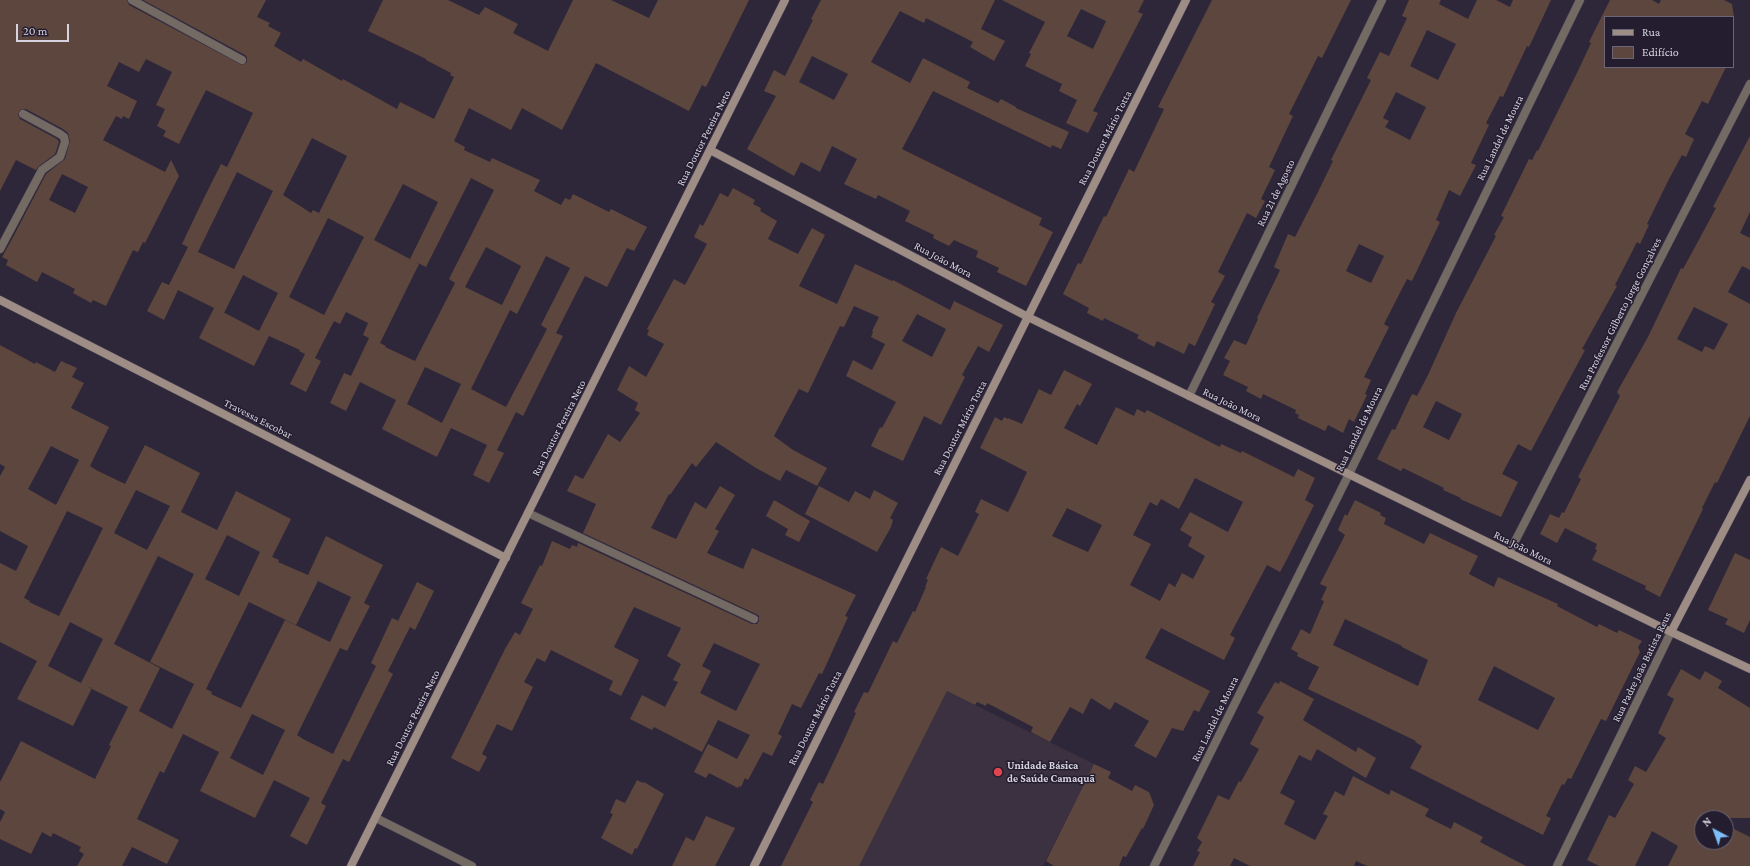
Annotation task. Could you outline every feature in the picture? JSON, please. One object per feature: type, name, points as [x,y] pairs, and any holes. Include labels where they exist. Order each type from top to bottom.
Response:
[{"type":"street","points":[[132,0],[242,60]]},
{"type":"street","name":"Rua Doutor Pereira Neto","points":[[351,866],[785,0]]},
{"type":"street","name":"Rua Doutor Mário Totta","points":[[754,866],[1186,0]]},
{"type":"street","name":"Rua 21 de Agosto","points":[[1189,396],[1382,0]]},
{"type":"street","name":"Rua Landel de Moura","points":[[1154,866],[1349,474],[1580,0]]},
{"type":"street","name":"Rua Professor Gilberto Jorge Gonçalves","points":[[1509,553],[1750,84]]},
{"type":"street","points":[[0,249],[42,170],[60,157],[65,142],[64,137],[60,134],[22,114]]},
{"type":"street","name":"Rua João Mora","points":[[710,150],[1028,317],[1671,632],[1750,669]]},
{"type":"street","name":"Travessa Escobar","points":[[0,300],[506,558]]},
{"type":"street","name":"Rua Padre João Batista Reus","points":[[1557,866],[1671,632],[1750,480]]},
{"type":"street","points":[[528,513],[754,619]]},
{"type":"street","points":[[376,818],[472,866]]},
{"type":"shaded area","name":"Unidade Básica de Saúde Camaquã","points":[[947,691],[1094,764],[1043,866],[859,866]]},
{"type":"building","points":[[0,0],[127,0],[129,5],[242,65],[247,62],[247,57],[245,55],[143,0],[266,0],[257,17],[270,23],[268,26],[281,33],[274,46],[301,62],[303,59],[342,81],[343,79],[397,109],[400,102],[434,119],[454,77],[450,75],[451,73],[426,59],[368,31],[383,0],[448,0],[479,15],[485,7],[518,24],[513,33],[548,51],[573,0],[611,0],[649,18],[658,0],[749,0],[706,87],[702,85],[689,111],[596,63],[562,130],[522,108],[511,130],[469,108],[454,141],[465,147],[464,150],[490,162],[492,158],[540,180],[534,191],[561,205],[565,198],[570,200],[573,194],[609,212],[611,209],[647,227],[634,251],[627,248],[607,287],[585,276],[556,333],[563,336],[523,416],[516,412],[497,450],[504,453],[489,483],[473,475],[487,445],[451,428],[437,457],[382,429],[396,400],[360,382],[346,411],[330,403],[344,373],[351,376],[369,338],[363,335],[368,323],[346,312],[340,324],[334,321],[315,358],[321,361],[306,392],[290,384],[305,354],[299,351],[300,350],[269,336],[254,366],[199,338],[214,308],[178,290],[164,320],[147,311],[162,282],[169,285],[188,247],[182,244],[202,202],[221,164],[227,167],[253,113],[206,90],[179,144],[163,136],[166,131],[157,126],[165,109],[156,105],[172,72],[146,59],[139,72],[119,62],[107,86],[137,101],[129,119],[123,116],[122,119],[116,116],[103,140],[165,172],[171,160],[179,176],[145,243],[143,242],[138,252],[133,250],[106,306],[93,300],[91,303],[73,293],[75,289],[42,272],[37,282],[6,265],[8,260],[2,257],[46,174],[65,159],[70,141],[68,133],[26,109],[20,110],[18,115],[20,119],[57,139],[59,142],[55,154],[36,170],[16,160],[0,191]],"holes":[[[312,138],[347,156],[319,213],[313,210],[311,213],[283,195]],[[237,172],[273,191],[234,269],[198,252]],[[62,174],[88,187],[75,213],[49,200]],[[471,178],[494,190],[449,279],[455,283],[415,361],[385,347],[386,346],[380,343],[419,264],[416,262],[426,267]],[[403,184],[438,202],[410,259],[374,240]],[[328,218],[364,237],[324,315],[289,297]],[[486,247],[521,266],[502,305],[465,287]],[[546,256],[570,268],[541,325],[547,329],[506,407],[471,389],[510,310],[517,314]],[[243,275],[278,293],[259,331],[224,313]],[[425,367],[461,384],[442,423],[407,404]]]},
{"type":"building","points":[[821,0],[995,0],[981,29],[1005,41],[994,61],[970,47],[973,42],[926,18],[924,23],[900,11],[871,62],[910,83],[923,58],[970,82],[967,88],[998,103],[1001,99],[1016,108],[1069,132],[1061,149],[1052,145],[1051,148],[933,91],[902,149],[1042,218],[1039,225],[1053,232],[1026,286],[997,272],[999,268],[976,257],[978,251],[954,240],[949,246],[933,238],[934,235],[905,221],[910,211],[878,195],[876,199],[844,184],[857,159],[832,146],[820,172],[801,162],[794,176],[747,149],[776,96],[764,91],[774,70],[785,76],[813,20],[811,19]],"holes":[[[812,56],[848,74],[834,100],[799,82]]]},
{"type":"building","points":[[1002,0],[1144,0],[1138,12],[1143,14],[1093,111],[1098,113],[1088,133],[1066,123],[1077,100],[1059,91],[1062,84],[1025,66],[1031,54],[1029,53],[1045,22]],"holes":[[[1081,9],[1106,21],[1093,49],[1067,36]]]},
{"type":"building","points":[[1212,0],[1351,0],[1322,58],[1318,56],[1289,114],[1293,116],[1269,167],[1275,170],[1261,199],[1265,201],[1256,218],[1247,213],[1218,272],[1225,276],[1211,302],[1215,304],[1195,346],[1189,343],[1184,354],[1157,341],[1154,347],[1137,338],[1139,335],[1104,318],[1103,321],[1087,313],[1089,308],[1063,294],[1078,263],[1081,264],[1104,216],[1106,217],[1129,169],[1134,172],[1164,109],[1158,107]]},
{"type":"building","points":[[1409,0],[1441,0],[1439,4],[1468,19],[1477,0],[1496,0],[1510,7],[1513,0],[1551,0],[1503,97],[1500,96],[1486,123],[1489,125],[1471,163],[1476,165],[1460,196],[1449,190],[1436,220],[1440,222],[1412,281],[1407,279],[1384,324],[1389,327],[1364,377],[1371,380],[1365,394],[1367,395],[1354,422],[1349,419],[1343,433],[1328,425],[1325,431],[1298,418],[1299,415],[1295,413],[1296,410],[1263,394],[1261,399],[1246,391],[1248,387],[1223,375],[1230,361],[1224,358],[1234,340],[1246,345],[1280,270],[1274,267],[1288,234],[1295,237],[1371,80],[1367,78],[1380,52],[1389,56],[1407,18],[1402,16]],"holes":[[[1427,30],[1456,44],[1438,80],[1410,66]],[[1396,92],[1426,107],[1410,140],[1385,127],[1389,121],[1383,118]],[[1359,244],[1384,256],[1371,283],[1346,271]]]},
{"type":"building","points":[[1610,0],[1652,0],[1659,4],[1661,0],[1724,0],[1732,4],[1734,16],[1604,16],[1604,68],[1726,68],[1708,104],[1702,101],[1685,134],[1694,139],[1686,157],[1682,155],[1668,181],[1647,224],[1649,225],[1640,244],[1637,242],[1615,285],[1617,286],[1582,349],[1585,350],[1531,451],[1518,444],[1502,474],[1518,482],[1501,517],[1460,499],[1461,498],[1443,490],[1444,488],[1403,468],[1401,471],[1377,459],[1392,429],[1395,430],[1411,396],[1413,394],[1417,396],[1428,375],[1456,313],[1496,236],[1494,235],[1504,217],[1501,216],[1529,159],[1532,160],[1537,150],[1538,151],[1591,43],[1589,42]],"holes":[[[1436,401],[1462,414],[1449,440],[1423,427]]]},
{"type":"building","points":[[1750,136],[1750,212],[1740,233],[1750,238],[1750,270],[1742,266],[1728,292],[1750,304],[1750,416],[1717,483],[1715,482],[1702,508],[1703,509],[1660,597],[1645,589],[1646,586],[1592,560],[1597,550],[1595,549],[1597,544],[1565,528],[1557,543],[1540,534],[1550,514],[1559,518],[1562,512],[1564,513],[1581,479],[1578,477],[1620,396],[1617,392],[1648,337],[1681,268],[1683,269],[1716,208],[1713,207]],"holes":[[[1694,307],[1728,324],[1714,350],[1705,346],[1702,352],[1677,339]]]},
{"type":"building","points":[[733,188],[755,200],[753,204],[761,208],[760,211],[777,221],[768,239],[798,254],[812,228],[825,235],[799,286],[837,304],[855,264],[892,281],[893,280],[950,310],[954,301],[1003,325],[989,352],[978,346],[962,375],[965,377],[941,425],[924,416],[903,461],[871,446],[880,427],[882,428],[896,402],[846,376],[853,360],[872,370],[885,344],[871,337],[872,331],[879,317],[854,306],[844,327],[840,326],[808,393],[799,389],[774,436],[793,450],[827,468],[817,486],[786,470],[780,481],[756,468],[716,442],[696,467],[692,463],[670,495],[669,494],[651,528],[676,539],[695,502],[706,509],[720,486],[735,495],[715,529],[719,531],[707,553],[743,569],[752,548],[856,595],[845,616],[848,617],[822,674],[819,673],[801,708],[792,704],[778,734],[782,736],[772,756],[763,752],[748,780],[745,778],[741,787],[739,786],[738,788],[709,773],[706,778],[694,772],[708,744],[737,759],[750,735],[718,720],[702,752],[654,727],[652,730],[630,719],[642,695],[665,707],[678,682],[673,680],[681,664],[667,656],[681,628],[634,607],[614,647],[639,660],[621,696],[609,690],[613,681],[551,650],[545,662],[537,658],[524,682],[533,687],[512,731],[497,724],[482,754],[487,757],[479,772],[451,758],[505,649],[515,632],[520,635],[533,609],[521,603],[540,565],[542,566],[552,541],[570,549],[572,545],[577,547],[578,543],[752,624],[757,624],[759,621],[759,616],[756,614],[583,533],[596,504],[567,491],[575,475],[583,479],[608,434],[620,442],[640,413],[635,410],[638,403],[617,390],[629,366],[646,377],[664,344],[647,335],[649,330],[647,329],[674,279],[685,285],[707,244],[694,237],[700,224],[703,226],[720,193],[728,197]],"holes":[[[917,314],[946,329],[932,357],[902,341]],[[714,643],[760,664],[736,711],[700,693],[711,671],[702,666]]]},
{"type":"building","points":[[0,345],[35,364],[36,362],[55,372],[61,361],[77,368],[72,377],[84,383],[71,408],[109,427],[90,466],[96,470],[125,484],[145,445],[200,473],[181,512],[217,530],[236,491],[291,519],[272,557],[279,560],[278,562],[308,575],[326,536],[383,565],[364,603],[370,606],[347,651],[340,648],[297,735],[333,754],[376,666],[371,663],[392,618],[398,621],[417,582],[434,591],[415,630],[410,627],[388,671],[393,674],[349,762],[343,759],[321,803],[326,806],[307,845],[290,836],[310,798],[274,780],[255,818],[200,791],[219,752],[183,734],[164,773],[160,771],[137,819],[179,840],[167,864],[132,847],[122,866],[77,866],[84,854],[79,851],[81,847],[53,833],[51,837],[42,832],[31,854],[0,839],[0,822],[5,812],[0,809],[0,782],[21,741],[95,779],[111,746],[109,745],[128,707],[92,689],[73,726],[17,699],[37,661],[0,642],[0,563],[16,571],[28,546],[0,531],[0,476],[5,467],[0,464]],"holes":[[[51,446],[79,460],[56,505],[28,489]],[[136,490],[170,506],[147,550],[114,533]],[[67,511],[103,528],[59,616],[29,602],[30,601],[24,598]],[[227,535],[260,552],[239,596],[205,579]],[[158,556],[194,574],[150,662],[194,684],[172,729],[139,711],[160,668],[114,644]],[[318,581],[351,597],[330,642],[285,620],[241,708],[211,694],[212,692],[206,689],[249,602],[296,625]],[[70,622],[103,639],[81,683],[48,666]],[[252,714],[285,730],[263,775],[230,758]]]},
{"type":"building","points":[[1064,370],[1092,384],[1080,406],[1077,404],[1064,428],[1097,445],[1116,407],[1134,416],[1137,409],[1145,413],[1147,410],[1220,447],[1221,444],[1241,453],[1242,451],[1294,477],[1298,469],[1315,478],[1305,500],[1314,505],[1280,572],[1267,565],[1230,635],[1235,638],[1224,660],[1161,628],[1145,658],[1210,691],[1199,712],[1194,710],[1183,731],[1172,728],[1156,758],[1134,746],[1149,721],[1115,702],[1110,710],[1091,698],[1083,714],[1070,707],[1050,742],[1031,732],[1033,727],[987,703],[986,706],[977,702],[975,705],[947,691],[859,866],[781,866],[813,802],[810,800],[819,782],[823,784],[856,713],[854,712],[864,692],[868,693],[893,641],[897,643],[913,611],[915,612],[926,587],[928,580],[926,579],[941,547],[958,556],[979,514],[975,512],[981,499],[1008,512],[1016,496],[1027,472],[980,448],[995,417],[1002,421],[1004,417],[1008,418],[1022,424],[1039,389],[1051,395]],"holes":[[[1195,478],[1243,502],[1228,532],[1190,512],[1180,530],[1192,537],[1188,546],[1205,556],[1193,579],[1182,573],[1175,587],[1169,583],[1160,601],[1130,585],[1151,544],[1133,535],[1150,502],[1157,506],[1161,499],[1179,509]],[[1067,508],[1102,525],[1088,552],[1052,536]]]},
{"type":"building","points":[[819,486],[849,502],[855,491],[870,499],[874,490],[898,503],[890,518],[893,520],[891,527],[877,552],[805,514]]},
{"type":"building","points":[[774,500],[810,521],[799,542],[785,535],[788,529],[766,516]]},
{"type":"building","points":[[1355,500],[1381,513],[1380,515],[1386,518],[1384,524],[1424,544],[1430,533],[1478,556],[1469,574],[1494,587],[1498,577],[1558,604],[1557,606],[1597,627],[1599,624],[1617,633],[1619,630],[1642,641],[1638,647],[1640,652],[1606,721],[1601,719],[1571,779],[1568,778],[1564,785],[1562,784],[1546,816],[1551,818],[1543,835],[1410,768],[1422,746],[1415,742],[1416,741],[1308,689],[1319,667],[1297,656],[1298,653],[1291,649],[1301,629],[1310,634],[1324,601],[1321,600],[1327,587],[1320,584],[1345,535],[1338,530],[1345,514],[1347,516]],"holes":[[[1345,619],[1428,660],[1418,686],[1333,645]],[[1494,666],[1555,698],[1538,730],[1478,700]]]},
{"type":"building","points":[[1735,553],[1750,560],[1750,620],[1744,633],[1725,624],[1728,619],[1708,610]]},
{"type":"building","points":[[1681,669],[1700,680],[1705,671],[1722,681],[1718,688],[1750,708],[1750,818],[1734,818],[1734,810],[1694,810],[1694,850],[1734,850],[1734,829],[1750,837],[1750,866],[1668,866],[1678,846],[1652,831],[1635,866],[1599,866],[1587,860],[1609,815],[1615,818],[1634,784],[1628,780],[1635,766],[1646,772],[1666,738],[1658,733],[1674,699],[1667,695]]},
{"type":"building","points":[[1280,681],[1314,699],[1303,720],[1356,752],[1358,747],[1376,758],[1366,778],[1317,749],[1311,761],[1299,755],[1280,793],[1295,801],[1284,824],[1315,840],[1328,816],[1323,814],[1335,791],[1344,796],[1353,776],[1389,795],[1391,790],[1429,809],[1425,816],[1451,829],[1454,822],[1483,837],[1480,842],[1526,866],[1367,866],[1356,861],[1354,866],[1250,866],[1234,858],[1230,866],[1193,866],[1200,852],[1197,851],[1202,842],[1197,838],[1218,795],[1229,800],[1239,781],[1241,782],[1259,749],[1250,744],[1264,717],[1257,713],[1275,682],[1279,684]]},
{"type":"building","points":[[1094,764],[1111,772],[1108,778],[1132,791],[1135,785],[1149,792],[1154,805],[1143,829],[1142,828],[1126,857],[1123,856],[1119,866],[1054,866],[1046,861]]},
{"type":"building","points":[[637,780],[643,783],[644,782],[664,794],[637,849],[635,848],[632,855],[601,838],[613,814],[610,813],[616,799],[625,803]]},
{"type":"building","points":[[706,816],[735,828],[715,866],[672,866],[686,837],[694,841]]},
{"type":"place","name":"Unidade Básica de Saúde Camaquã","points":[[998,772]]}]
